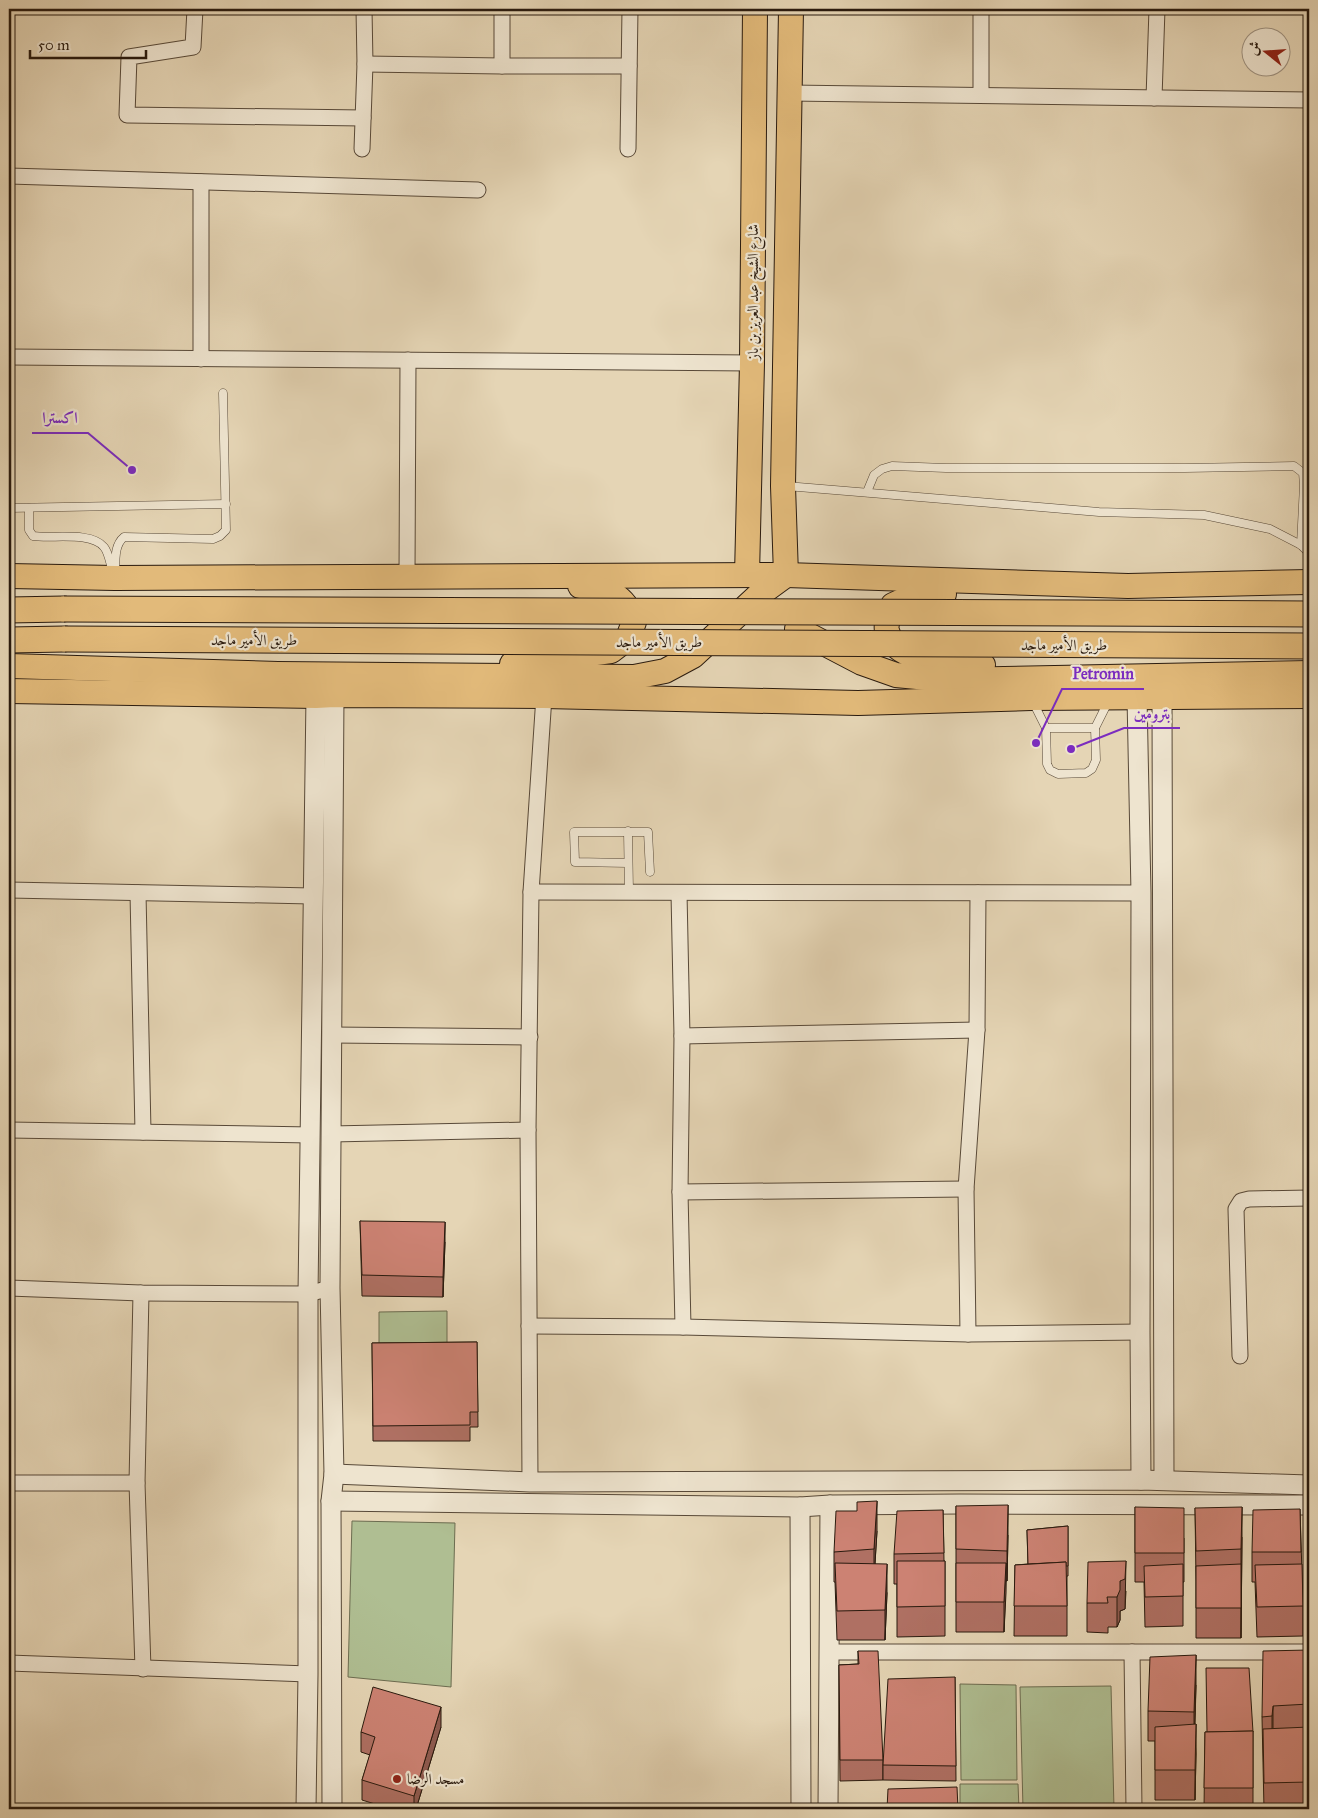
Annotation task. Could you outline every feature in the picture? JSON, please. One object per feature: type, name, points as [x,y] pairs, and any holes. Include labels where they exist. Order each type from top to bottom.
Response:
[{"type":"highway","name":"طريق الأمير ماجد","points":[[9,610],[1309,614]]},
{"type":"highway","name":"طريق الأمير ماجد","points":[[9,640],[1309,646]]},
{"type":"main road","name":"شارع الشيخ عبد العزيز بن باز","points":[[754,585],[752,364],[755,9]]},
{"type":"main road","points":[[786,575],[783,486],[791,9]]},
{"type":"main road","points":[[9,576],[115,578],[416,576],[754,585],[786,575],[1128,586]]},
{"type":"main road","points":[[416,576],[598,588],[610,591],[624,604],[632,615],[634,622],[628,638],[611,651],[426,675]]},
{"type":"main road","points":[[9,586],[115,578]]},
{"type":"main road","points":[[1309,582],[1128,586],[914,595],[893,605],[886,630],[891,640],[905,654],[934,662],[1114,687],[1137,698],[1309,696]]},
{"type":"main road","points":[[754,585],[797,630],[836,664],[875,681],[913,691],[1031,698]]},
{"type":"main road","points":[[9,666],[135,671],[634,677],[665,670],[693,656],[754,585]]},
{"type":"main road","points":[[797,630],[862,663],[896,675],[949,680],[1114,687]]},
{"type":"main road","points":[[9,674],[135,671]]},
{"type":"main road","points":[[9,691],[325,696],[544,696],[858,703],[1031,698],[1114,687],[1309,674]]},
{"type":"street","points":[[195,9],[194,47],[129,57],[127,116],[363,118]]},
{"type":"street","points":[[362,149],[365,64],[364,9]]},
{"type":"street","points":[[502,9],[502,66]]},
{"type":"street","points":[[628,149],[630,9]]},
{"type":"street","points":[[981,9],[981,95]]},
{"type":"street","points":[[1154,98],[1157,9]]},
{"type":"street","points":[[365,64],[629,66]]},
{"type":"street","points":[[789,93],[1309,100]]},
{"type":"street","points":[[9,176],[478,190]]},
{"type":"street","points":[[201,359],[202,182]]},
{"type":"street","points":[[9,357],[752,364]]},
{"type":"street","points":[[408,360],[416,576]]},
{"type":"street","points":[[306,1809],[312,896],[325,696]]},
{"type":"street","points":[[325,696],[332,1035],[330,1288],[334,1474],[332,1500],[332,1809]]},
{"type":"street","points":[[530,1482],[528,1130],[531,892],[544,696]]},
{"type":"street","points":[[1162,697],[1164,1480]]},
{"type":"street","points":[[1137,698],[1141,893],[1141,1480]]},
{"type":"street","points":[[9,890],[312,896]]},
{"type":"street","points":[[138,892],[143,1132]]},
{"type":"street","points":[[531,892],[1141,893]]},
{"type":"street","points":[[679,892],[682,1036],[680,1192],[683,1327]]},
{"type":"street","points":[[968,1334],[966,1188],[977,1030],[978,893]]},
{"type":"street","points":[[682,1036],[977,1030]]},
{"type":"street","points":[[332,1035],[530,1037]]},
{"type":"street","points":[[1141,1119],[1163,1118]]},
{"type":"street","points":[[9,1130],[311,1135]]},
{"type":"street","points":[[331,1134],[528,1130]]},
{"type":"street","points":[[680,1192],[966,1188]]},
{"type":"street","points":[[1240,1356],[1236,1208],[1241,1201],[1249,1198],[1309,1198]]},
{"type":"street","points":[[9,1288],[141,1293],[308,1294],[330,1288]]},
{"type":"street","points":[[141,1293],[137,1483],[143,1668]]},
{"type":"street","points":[[529,1326],[683,1327],[968,1334],[1140,1332]]},
{"type":"street","points":[[334,1474],[530,1482],[1164,1480],[1309,1485]]},
{"type":"street","points":[[960,1481],[960,1504]]},
{"type":"street","points":[[9,1483],[137,1483]]},
{"type":"street","points":[[332,1500],[800,1507],[960,1504],[1309,1505]]},
{"type":"street","points":[[828,1809],[830,1505]]},
{"type":"street","points":[[800,1507],[801,1809]]},
{"type":"street","points":[[828,1652],[1309,1652]]},
{"type":"street","points":[[1132,1652],[1134,1809]]},
{"type":"street","points":[[9,1663],[308,1674]]},
{"type":"lane","points":[[115,578],[117,548],[119,541],[124,537],[213,539],[220,536],[226,530],[223,393]]},
{"type":"lane","points":[[867,492],[874,475],[882,469],[892,466],[946,468],[1294,466],[1303,473],[1301,545]]},
{"type":"lane","points":[[783,486],[1099,512],[1204,515],[1270,529],[1301,545],[1309,553]]},
{"type":"lane","points":[[9,508],[226,504]]},
{"type":"lane","points":[[29,508],[28,530],[33,536],[86,537],[96,540],[103,545],[115,578]]},
{"type":"lane","points":[[1031,698],[1046,728],[1047,764],[1050,770],[1058,774],[1086,773],[1092,769],[1096,760],[1095,728],[1114,687]]},
{"type":"lane","points":[[1046,728],[1095,728]]},
{"type":"lane","points":[[628,863],[575,862],[573,834],[576,831],[648,832],[650,872]]},
{"type":"lane","points":[[628,832],[629,892]]},
{"type":"green space","points":[[447,1311],[447,1347],[379,1347],[379,1312]]},
{"type":"green space","points":[[352,1521],[455,1523],[451,1687],[348,1677]]},
{"type":"green space","points":[[960,1684],[1016,1685],[1017,1780],[961,1780]]},
{"type":"green space","points":[[1111,1686],[1114,1809],[1023,1809],[1020,1687]]},
{"type":"green space","points":[[960,1784],[1018,1784],[1019,1809],[960,1809]]},
{"type":"building","points":[[360,1221],[445,1222],[443,1277],[362,1275]]},
{"type":"building","points":[[477,1342],[478,1412],[470,1412],[470,1425],[373,1426],[372,1343]]},
{"type":"building","points":[[877,1501],[874,1549],[834,1552],[836,1511],[857,1511],[857,1502]]},
{"type":"building","points":[[1008,1505],[1007,1551],[956,1549],[956,1506]]},
{"type":"building","points":[[1135,1507],[1184,1508],[1184,1553],[1135,1553]]},
{"type":"building","points":[[1242,1507],[1241,1549],[1196,1551],[1195,1508]]},
{"type":"building","points":[[1300,1509],[1301,1552],[1252,1552],[1253,1510]]},
{"type":"building","points":[[943,1510],[944,1553],[894,1554],[897,1511]]},
{"type":"building","points":[[1068,1526],[1068,1566],[1066,1566],[1066,1562],[1028,1564],[1027,1530]]},
{"type":"building","points":[[897,1561],[945,1561],[945,1606],[897,1607]]},
{"type":"building","points":[[1126,1561],[1125,1579],[1120,1581],[1120,1590],[1117,1597],[1107,1597],[1108,1603],[1087,1603],[1088,1562]]},
{"type":"building","points":[[1066,1562],[1067,1606],[1014,1606],[1015,1565]]},
{"type":"building","points":[[835,1563],[887,1564],[885,1610],[837,1611]]},
{"type":"building","points":[[956,1563],[1006,1563],[1004,1602],[956,1602]]},
{"type":"building","points":[[1183,1564],[1183,1596],[1145,1597],[1144,1566]]},
{"type":"building","points":[[1241,1564],[1241,1608],[1196,1608],[1196,1566]]},
{"type":"building","points":[[1302,1564],[1303,1606],[1257,1607],[1255,1565]]},
{"type":"building","points":[[1309,1650],[1309,1704],[1273,1706],[1272,1716],[1262,1717],[1263,1651]]},
{"type":"building","points":[[858,1651],[878,1651],[883,1760],[840,1760],[839,1665],[859,1664]]},
{"type":"building","points":[[1196,1655],[1194,1712],[1148,1711],[1150,1657]]},
{"type":"building","points":[[1206,1668],[1249,1668],[1253,1731],[1207,1732]]},
{"type":"building","points":[[955,1677],[956,1766],[883,1765],[888,1679]]},
{"type":"building","name":"مسجد الرضا","points":[[373,1687],[441,1707],[414,1796],[362,1780],[375,1737],[361,1732]]},
{"type":"building","points":[[1196,1724],[1195,1770],[1155,1770],[1155,1727]]},
{"type":"building","points":[[1309,1727],[1309,1782],[1264,1783],[1263,1729]]},
{"type":"building","points":[[1253,1731],[1253,1788],[1204,1788],[1205,1732]]},
{"type":"building","points":[[957,1787],[958,1809],[887,1809],[888,1789]]},
{"type":"place","name":"اكسترا","points":[[132,470]]},
{"type":"place","name":"Petromin","points":[[1036,743]]},
{"type":"place","name":"بترومين","points":[[1071,749]]},
{"type":"place","name":"مسجد الرضا","points":[[397,1779]]}]
